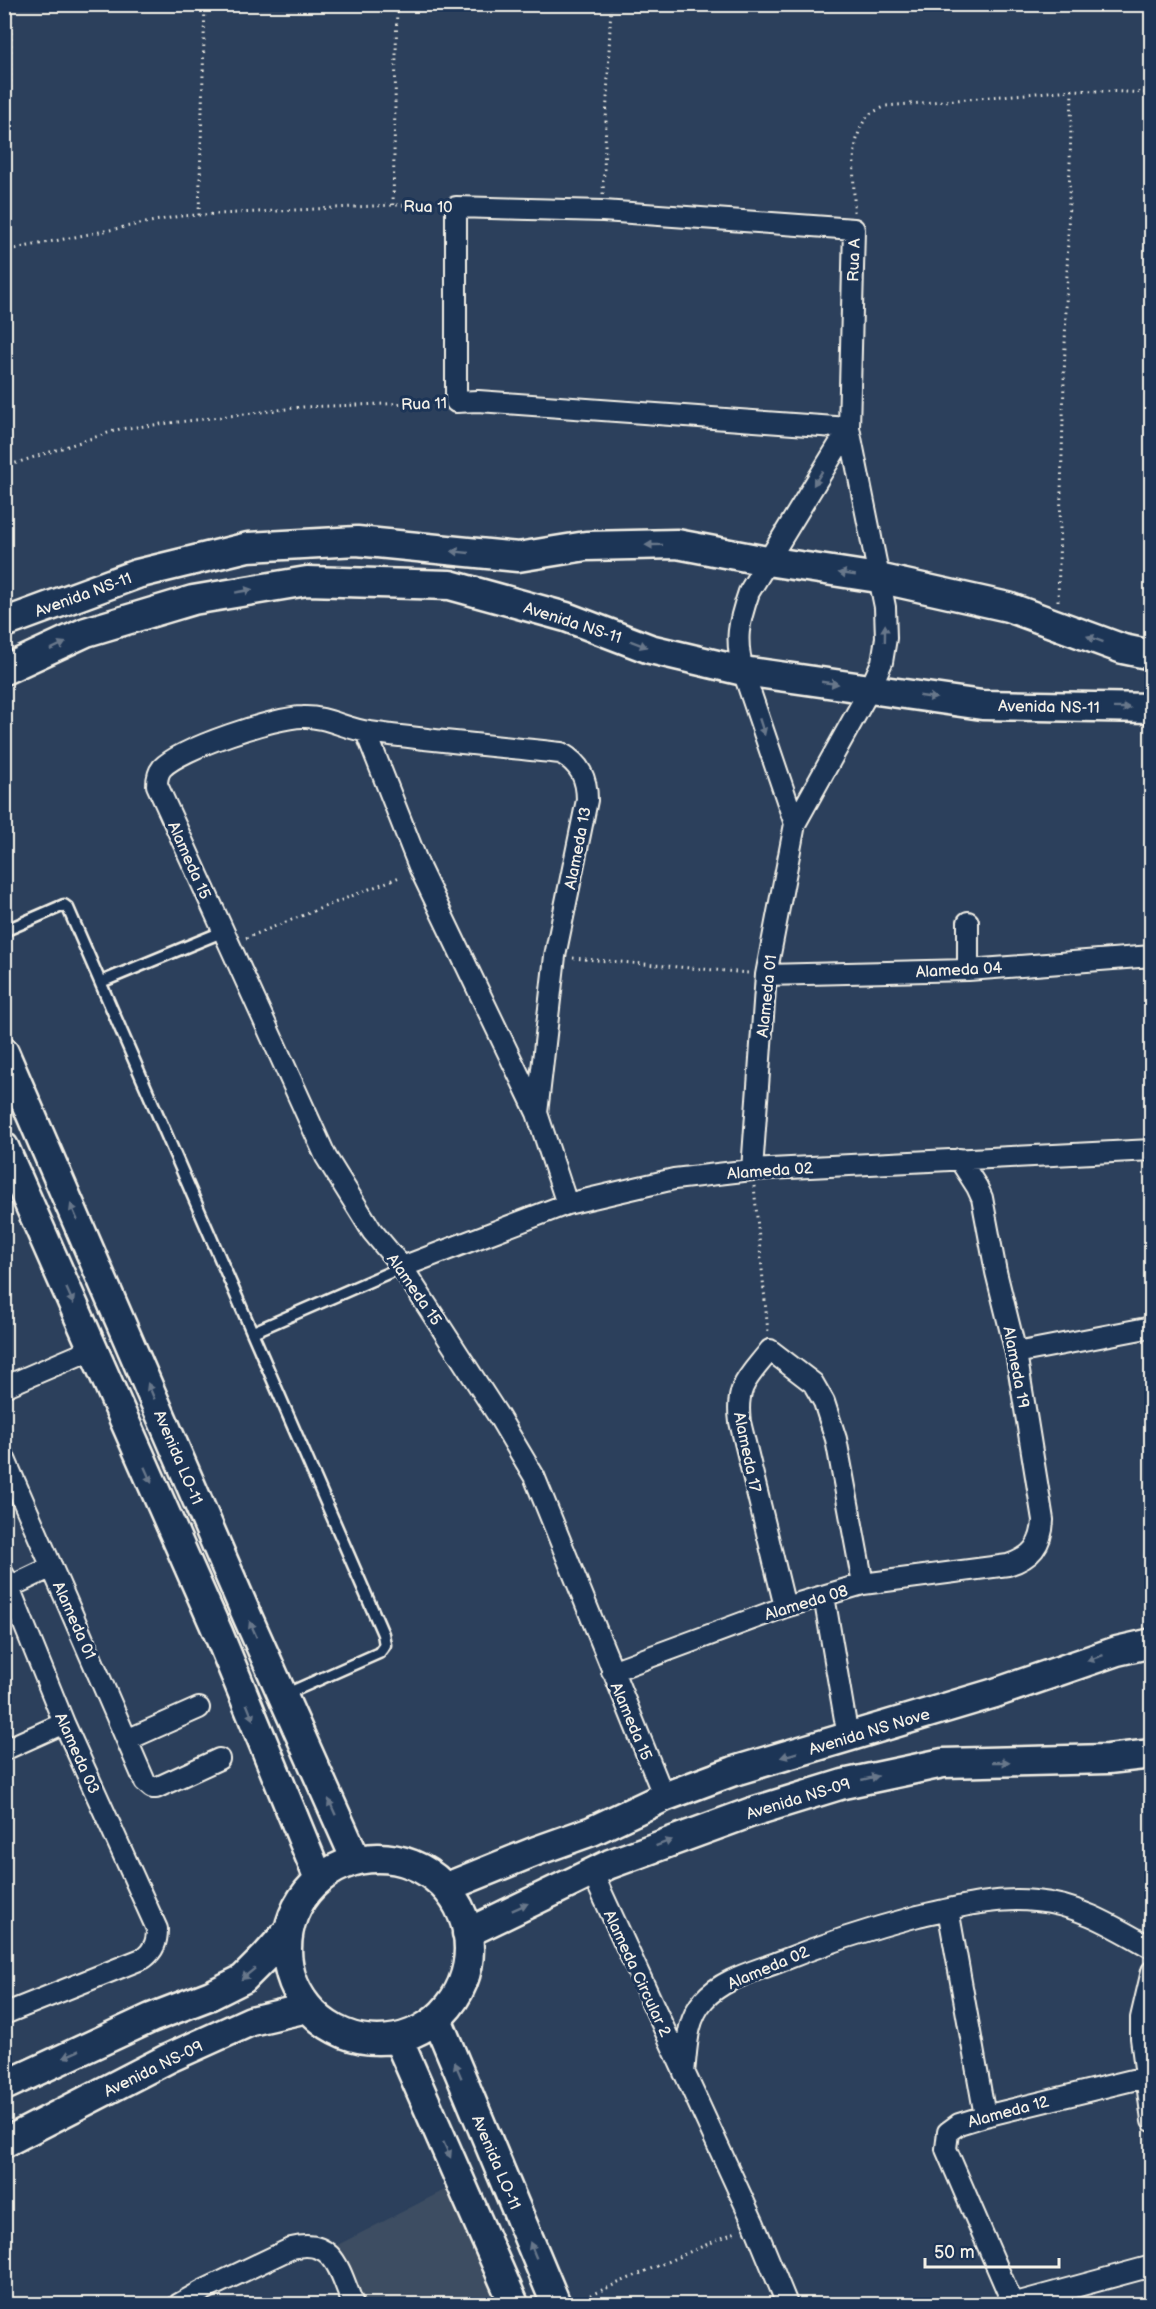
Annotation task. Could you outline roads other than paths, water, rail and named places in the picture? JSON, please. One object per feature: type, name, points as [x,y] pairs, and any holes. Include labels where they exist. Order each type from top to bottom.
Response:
[{"type":"street","name":"Rua 10","points":[[456,402],[456,207],[603,211],[854,229]]},
{"type":"street","name":"Rua A","points":[[795,824],[870,689],[882,662],[886,638],[885,607],[849,428],[854,229]]},
{"type":"street","name":"Rua 11","points":[[456,402],[490,402],[849,428]]},
{"type":"street","points":[[795,824],[743,671],[737,647],[740,618],[749,592],[849,428]]},
{"type":"street","name":"Avenida NS-11","points":[[4,622],[137,574],[248,547],[357,541],[518,557],[586,546],[677,544],[878,579],[1008,607],[1123,649],[1152,655]]},
{"type":"street","name":"Avenida NS-11","points":[[4,670],[86,632],[193,600],[307,580],[450,585],[566,617],[650,649],[743,671],[982,705],[1152,708]]},
{"type":"street","name":"Alameda 13","points":[[157,785],[158,774],[164,766],[188,750],[283,718],[318,718],[366,732],[561,753],[578,766],[585,778],[587,800],[555,956],[537,1113]]},
{"type":"street","name":"Alameda 13","points":[[366,732],[420,869],[537,1113],[567,1204]]},
{"type":"street","name":"Alameda 15","points":[[157,785],[326,1157],[372,1232],[402,1267],[499,1417],[534,1476],[664,1797]]},
{"type":"street","name":"Alameda 01","points":[[752,1170],[766,975],[795,824]]},
{"type":"street","points":[[968,970],[969,922]]},
{"type":"street","name":"Alameda 04","points":[[766,975],[968,970],[1152,956]]},
{"type":"street","name":"Avenida LO-11","points":[[4,1052],[282,1696],[356,1860]]},
{"type":"street","points":[[4,1147],[219,1635],[319,1879]]},
{"type":"street","name":"Alameda 02","points":[[402,1267],[567,1204],[674,1179],[752,1170],[1152,1150]]},
{"type":"street","name":"Alameda 19","points":[[959,1159],[982,1198],[996,1272],[1016,1353],[1042,1526],[1042,1533],[1031,1554],[1022,1561],[1008,1565]]},
{"type":"street","points":[[1016,1353],[1152,1327]]},
{"type":"street","points":[[4,1387],[93,1349]]},
{"type":"street","name":"Alameda 17","points":[[785,1607],[738,1407],[741,1387],[770,1350],[813,1383],[824,1402],[836,1439],[863,1584]]},
{"type":"street","name":"Alameda 01","points":[[4,1457],[145,1782],[152,1788],[156,1788],[219,1759]]},
{"type":"street","name":"Alameda 08","points":[[612,1671],[785,1607],[863,1584],[1008,1565]]},
{"type":"street","points":[[7,1581],[51,1567]]},
{"type":"street","name":"Alameda 03","points":[[4,2014],[144,1958],[157,1939],[157,1929],[64,1723],[7,1581]]},
{"type":"street","points":[[824,1596],[848,1737]]},
{"type":"street","name":"Avenida NS Nove","points":[[447,1887],[592,1831],[664,1797],[734,1771],[995,1693],[1117,1651],[1152,1643]]},
{"type":"street","points":[[127,1740],[199,1708]]},
{"type":"street","points":[[4,1750],[64,1723]]},
{"type":"street","name":"Avenida NS-09","points":[[467,1933],[592,1872],[681,1836],[843,1784],[943,1763],[1108,1759],[1152,1754]]},
{"type":"street","points":[[383,1858],[410,1864],[447,1887],[462,1914],[467,1933],[468,1965],[457,1995],[437,2019],[418,2032],[398,2039],[373,2041],[348,2036],[326,2025],[307,2008],[298,1994],[287,1962],[288,1931],[299,1902],[319,1879],[336,1867],[356,1860],[383,1858]]},
{"type":"street","name":"Alameda Circular 2","points":[[592,1872],[684,2073]]},
{"type":"street","name":"Alameda 02","points":[[684,2073],[688,2031],[695,2014],[704,2000],[726,1983],[831,1941],[948,1909],[1005,1899],[1037,1901],[1095,1916],[1152,1948]]},
{"type":"street","points":[[948,1909],[985,2116]]},
{"type":"street","points":[[4,2086],[151,2018],[211,1995],[243,1979],[288,1931]]},
{"type":"street","points":[[1152,1971],[1141,2018],[1145,2077],[1152,2121]]},
{"type":"street","name":"Avenida NS-09","points":[[4,2143],[169,2058],[251,2021],[307,2008]]},
{"type":"street","name":"Avenida LO-11","points":[[437,2019],[567,2302]]},
{"type":"street","points":[[398,2039],[514,2304]]},
{"type":"street","points":[[684,2073],[754,2224],[787,2304]]},
{"type":"street","name":"Alameda 12","points":[[1012,2304],[946,2150],[948,2132],[959,2124],[985,2116],[1145,2077]]},
{"type":"street","points":[[179,2304],[292,2248],[306,2244],[318,2246],[326,2251],[335,2262],[353,2304]]},
{"type":"street","points":[[1012,2304],[1152,2266]]},
{"type":"lane","points":[[4,931],[67,906],[384,1634],[385,1645],[379,1653],[282,1696]]},
{"type":"lane","points":[[101,982],[225,938]]},
{"type":"lane","points":[[253,1332],[402,1267]]}]
